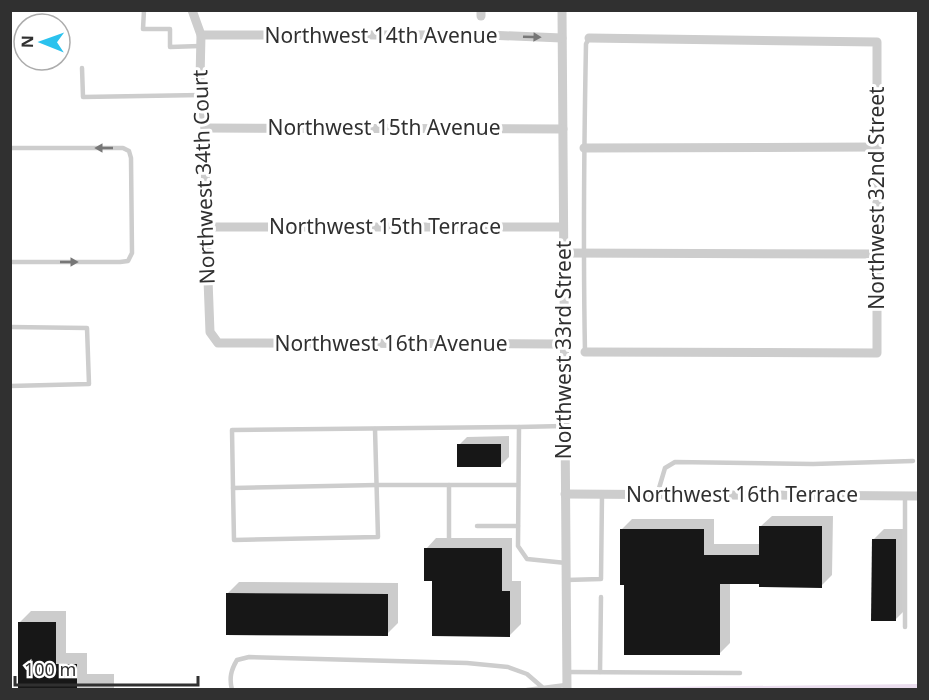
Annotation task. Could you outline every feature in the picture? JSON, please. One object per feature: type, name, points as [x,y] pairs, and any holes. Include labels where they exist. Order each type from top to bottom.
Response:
[{"type":"street","name":"Northwest 34th Court","points":[[192,10],[201,35],[201,95],[205,128],[210,332],[218,343]]},
{"type":"street","name":"Northwest 33rd Street","points":[[562,10],[567,687]]},
{"type":"street","name":"Northwest 14th Avenue","points":[[201,35],[488,35],[562,38]]},
{"type":"street","name":"Northwest 32nd Street","points":[[585,352],[877,353],[877,42],[589,38]]},
{"type":"street","name":"Northwest 15th Avenue","points":[[205,128],[563,129]]},
{"type":"street","points":[[584,148],[876,147]]},
{"type":"street","name":"Northwest 15th Terrace","points":[[206,227],[564,227]]},
{"type":"street","points":[[564,253],[876,254]]},
{"type":"street","name":"Northwest 16th Avenue","points":[[218,343],[554,344],[564,347]]},
{"type":"street","name":"Northwest 16th Terrace","points":[[565,494],[918,496]]},
{"type":"lane","points":[[144,10],[143,29],[170,29],[170,47],[200,46]]},
{"type":"lane","points":[[585,352],[583,254],[585,44],[589,38]]},
{"type":"lane","points":[[82,68],[83,97],[201,95]]},
{"type":"lane","points":[[10,148],[123,148],[129,152],[131,158],[132,253],[128,261],[120,262],[10,262]]},
{"type":"lane","points":[[10,327],[87,328],[89,384],[10,386]]},
{"type":"lane","points":[[375,429],[378,537],[234,540],[232,430],[564,426]]},
{"type":"lane","points":[[519,427],[518,546],[527,559],[566,563]]},
{"type":"lane","points":[[657,495],[665,468],[675,462],[813,464],[913,460]]},
{"type":"lane","points":[[449,485],[449,538]]},
{"type":"lane","points":[[232,488],[518,485]]},
{"type":"lane","points":[[566,580],[602,579],[602,494]]},
{"type":"lane","points":[[905,496],[905,627]]},
{"type":"lane","points":[[477,526],[518,526]]},
{"type":"lane","points":[[600,672],[601,597]]},
{"type":"lane","points":[[232,690],[230,682],[232,669],[237,660],[249,657],[467,663],[508,667],[526,674],[542,687]]},
{"type":"lane","points":[[567,672],[740,673]]},
{"type":"lane","points":[[527,690],[542,687],[567,687]]},
{"type":"shaded area","points":[[918,684],[918,690],[587,689],[587,688]]},
{"type":"building","points":[[457,444],[501,444],[501,467],[457,467]]},
{"type":"building","points":[[759,526],[822,526],[822,588],[720,584],[720,655],[624,655],[624,585],[620,585],[620,529],[704,529],[704,555],[759,555]]},
{"type":"building","points":[[872,539],[896,539],[896,621],[871,621]]},
{"type":"building","points":[[424,548],[502,548],[502,591],[510,591],[510,637],[432,636],[432,581],[424,581]]},
{"type":"building","points":[[226,593],[388,594],[388,636],[226,635]]},
{"type":"building","points":[[18,622],[56,622],[56,664],[77,664],[77,690],[18,690]]}]
